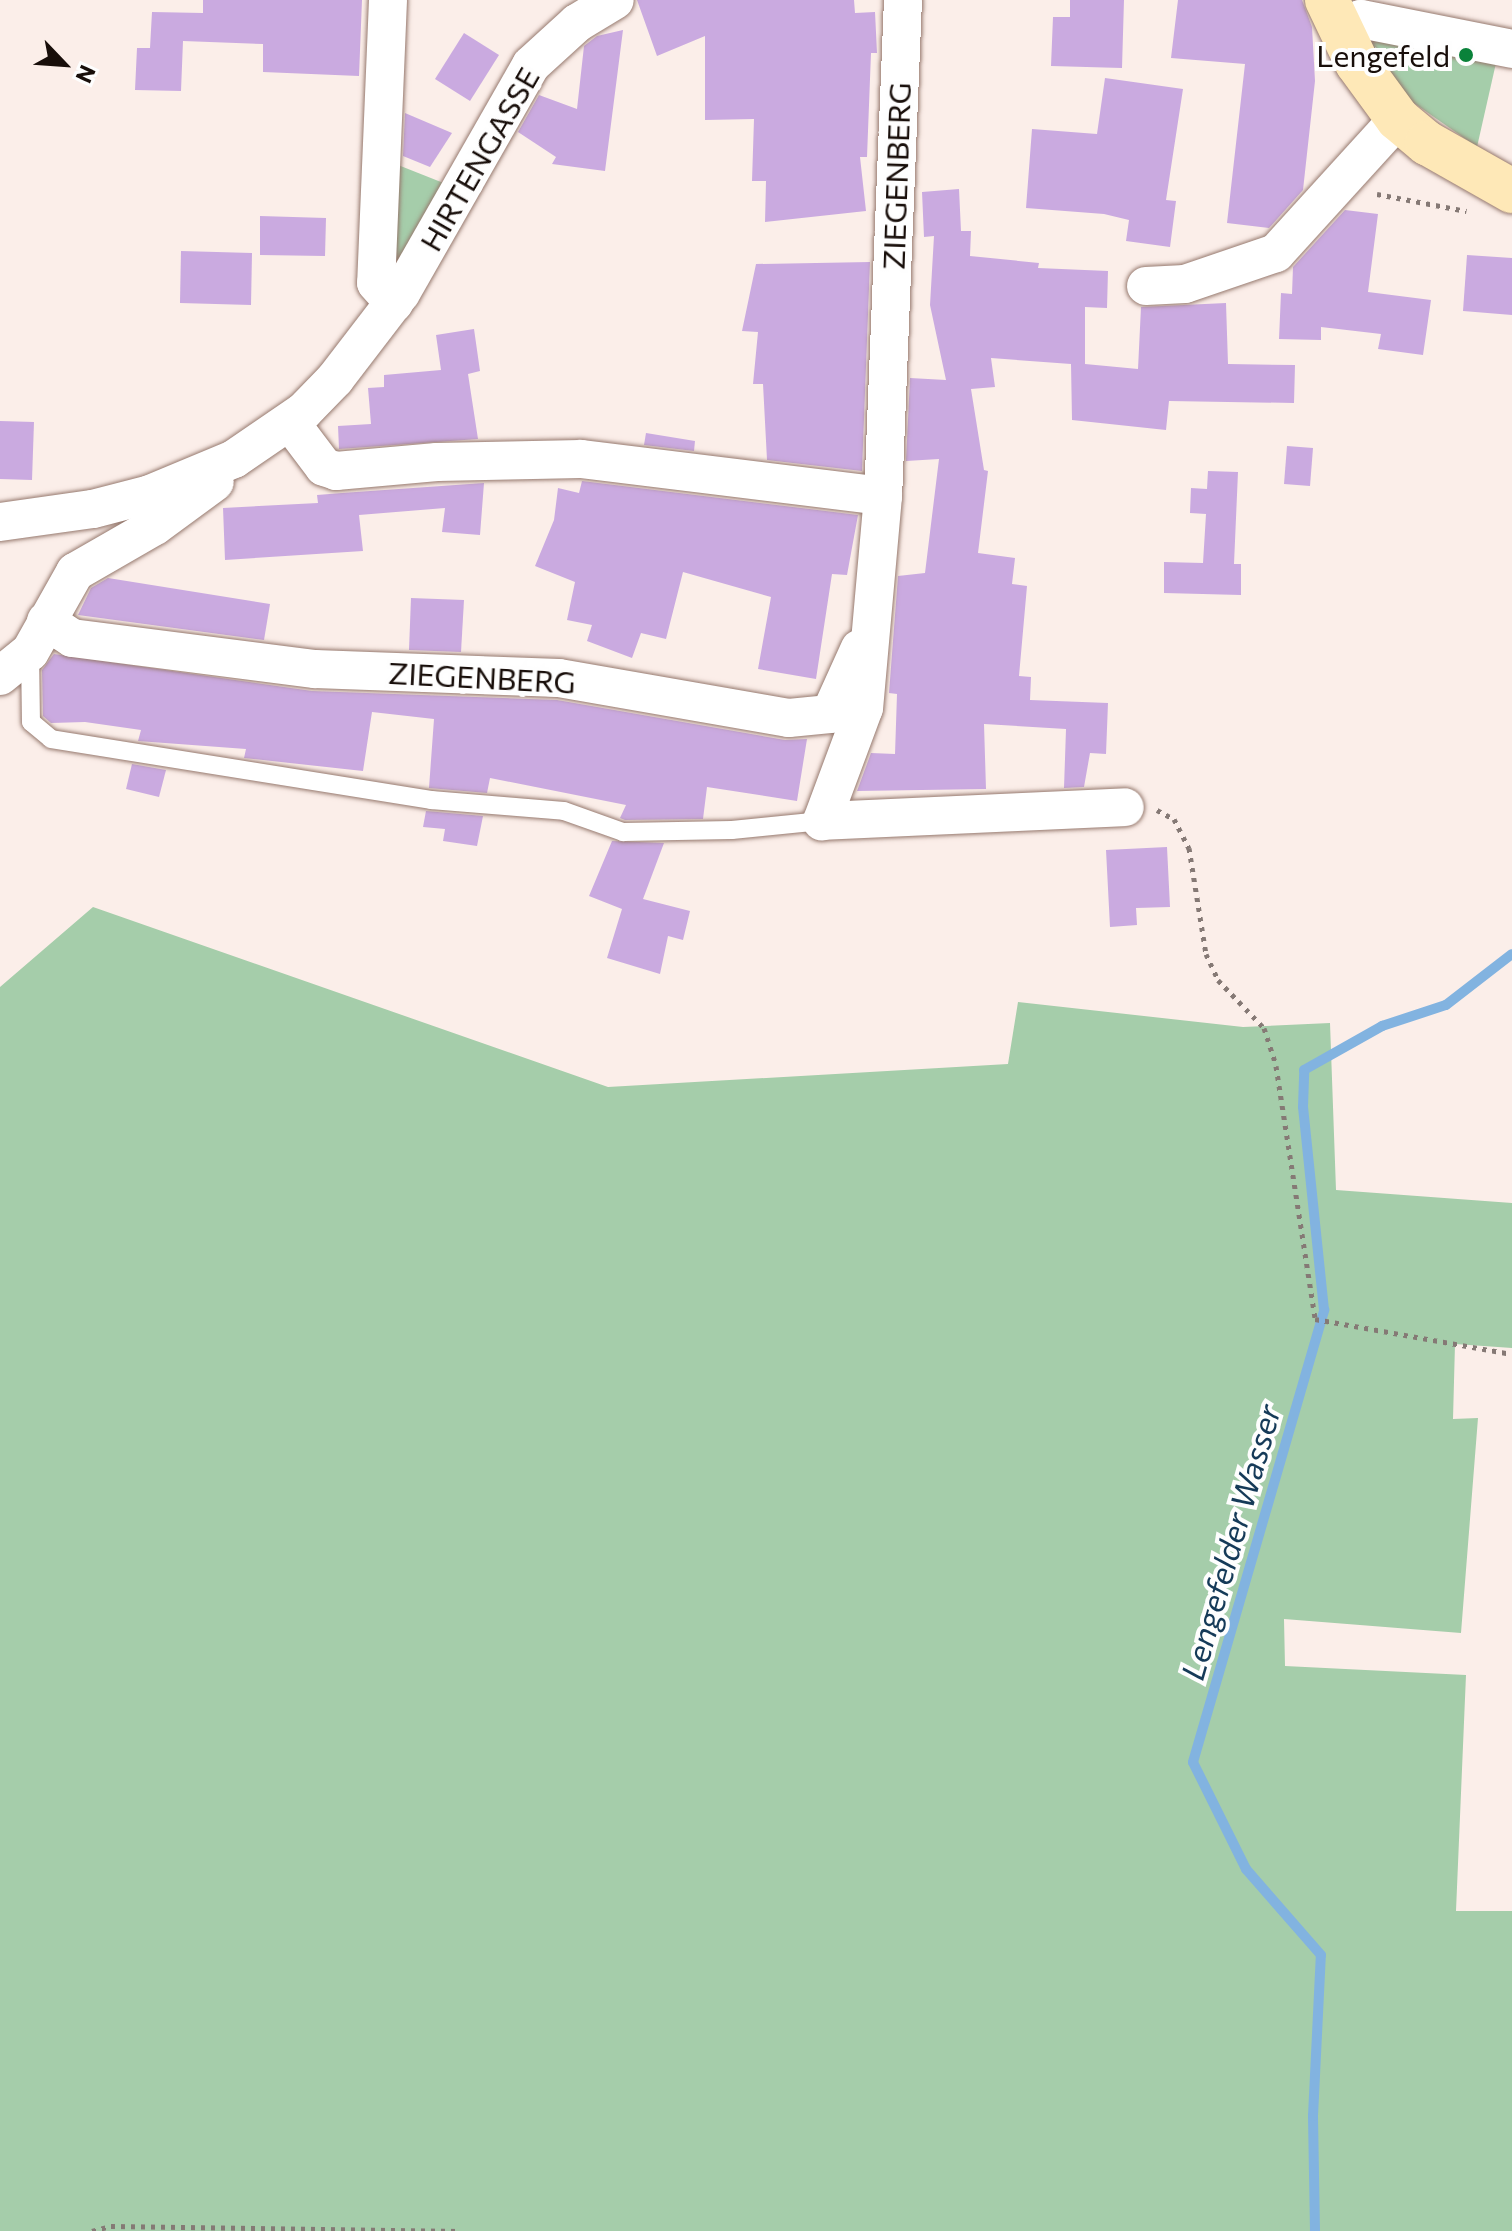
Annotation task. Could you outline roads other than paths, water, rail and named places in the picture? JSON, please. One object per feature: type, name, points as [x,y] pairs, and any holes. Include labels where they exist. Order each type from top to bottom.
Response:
[{"type":"street","name":"HIRTENGASSE","points":[[388,0],[376,283],[394,303]]},
{"type":"street","name":"HIRTENGASSE","points":[[0,522],[127,501],[234,459],[290,422],[335,379],[394,303],[527,69],[565,32],[615,0]]},
{"type":"street","name":"ZIEGENBERG","points":[[822,821],[864,708],[868,631],[883,496],[903,0]]},
{"type":"street","points":[[1332,13],[1512,49]]},
{"type":"street","points":[[1332,13],[1398,119],[1427,143],[1512,191]]},
{"type":"street","points":[[1146,286],[1185,284],[1266,260],[1292,241],[1335,183],[1398,119]]},
{"type":"street","points":[[290,422],[324,467],[336,471],[477,460],[581,459],[883,496]]},
{"type":"street","points":[[0,676],[38,636],[75,572],[203,495],[234,459]]},
{"type":"street","name":"ZIEGENBERG","points":[[38,636],[315,669],[559,678],[789,718],[830,714],[868,631]]},
{"type":"street","points":[[822,821],[1125,807]]},
{"type":"lane","points":[[38,636],[31,722],[51,739],[431,800],[564,811],[623,832],[732,830],[822,821]]},
{"type":"waterway","name":"Lengefelder Wasser","points":[[1315,2231],[1313,2116],[1321,1955],[1246,1869],[1193,1762],[1324,1310],[1303,1107],[1304,1070],[1382,1026],[1446,1005],[1512,954]]},
{"type":"place","name":"Lengefeld","points":[[1466,55]]}]
